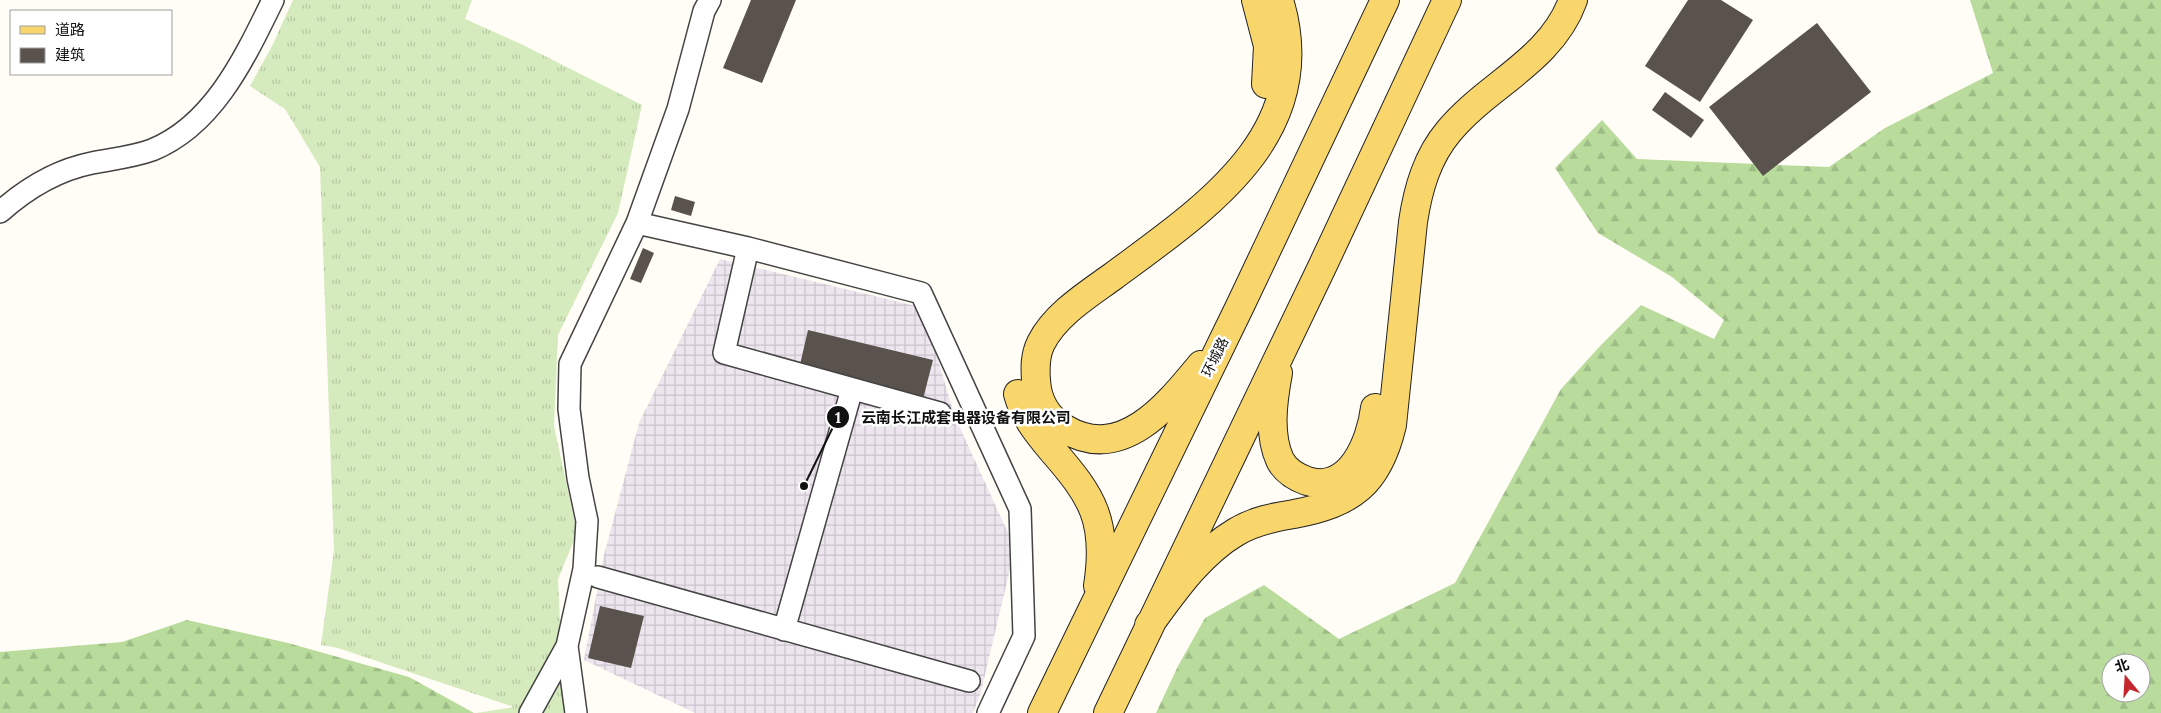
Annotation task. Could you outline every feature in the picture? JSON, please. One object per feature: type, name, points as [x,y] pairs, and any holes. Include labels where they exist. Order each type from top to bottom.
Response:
[{"type":"main road","points":[[1091,614],[1101,554],[1100,533],[1096,516],[1090,499],[1081,484],[1037,432],[1025,414],[1018,388],[1019,350],[1023,338],[1033,321],[1056,297],[1192,193],[1224,162],[1245,135],[1260,106],[1268,75],[1267,40],[1256,0]]},
{"type":"main road","points":[[1235,316],[1193,375],[1161,410],[1138,428],[1121,436],[1099,440],[1074,434],[1051,418],[1038,398],[1036,360],[1041,343],[1052,326],[1094,290],[1211,201],[1237,175],[1264,138],[1279,107],[1286,78],[1287,40],[1279,0]]},
{"type":"main road","name":"环城路","points":[[1042,713],[1235,316],[1385,0]]},
{"type":"main road","points":[[1108,713],[1322,267],[1447,0]]},
{"type":"main road","points":[[1283,346],[1274,414],[1275,444],[1280,460],[1291,473],[1302,479],[1317,483],[1332,481],[1357,461],[1371,434],[1377,393],[1394,219],[1400,189],[1409,162],[1426,130],[1443,110],[1469,85],[1523,42],[1540,23],[1553,0]]},
{"type":"main road","points":[[1144,636],[1193,568],[1228,537],[1260,521],[1318,509],[1338,502],[1359,490],[1374,472],[1384,453],[1392,425],[1413,222],[1418,193],[1426,169],[1442,140],[1458,121],[1528,63],[1546,44],[1564,21],[1573,0]]},
{"type":"street","points":[[0,212],[29,189],[55,174],[86,164],[151,150],[183,133],[203,114],[230,79],[273,0]]},
{"type":"street","points":[[530,713],[567,646],[584,569],[587,521],[578,478],[569,409],[570,364],[637,223],[678,109],[704,11],[710,0]]},
{"type":"street","points":[[637,223],[748,248],[921,294],[1020,509],[1024,636],[988,713]]},
{"type":"street","points":[[748,248],[724,353],[940,413]]},
{"type":"street","points":[[784,630],[852,389]]},
{"type":"street","points":[[598,577],[969,680]]},
{"type":"street","points":[[567,646],[576,713]]},
{"type":"shaded area","points":[[720,259],[916,306],[935,350],[955,417],[1015,548],[981,692],[973,713],[695,713],[584,660],[604,555],[639,423]]},
{"type":"green space","points":[[293,0],[472,0],[465,19],[521,44],[642,105],[618,213],[558,335],[554,426],[577,533],[558,579],[564,713],[476,713],[514,707],[338,648],[321,645],[334,550],[320,167],[285,109],[250,86],[272,46]]},
{"type":"green space","points":[[1970,0],[2161,0],[2161,713],[1156,713],[1178,666],[1205,618],[1264,585],[1339,639],[1455,583],[1561,389],[1641,305],[1714,339],[1724,320],[1672,277],[1598,233],[1555,168],[1602,120],[1637,159],[1829,167],[1885,128],[1993,73]]},
{"type":"green space","points":[[187,620],[288,643],[409,677],[474,713],[0,713],[0,652],[122,642]]},
{"type":"building","points":[[751,0],[796,0],[762,83],[723,68]]},
{"type":"building","points":[[1688,0],[1721,0],[1753,20],[1700,102],[1645,66]]},
{"type":"building","points":[[1817,23],[1871,92],[1763,176],[1709,107]]},
{"type":"building","points":[[1665,92],[1704,120],[1691,138],[1652,110]]},
{"type":"building","points":[[675,196],[695,202],[691,216],[671,210]]},
{"type":"building","points":[[643,248],[654,253],[641,283],[630,279]]},
{"type":"building","points":[[808,330],[933,360],[923,399],[799,369]]},
{"type":"building","points":[[600,606],[644,616],[631,668],[588,658]]},
{"type":"place","name":"云南长江成套电器设备有限公司","points":[[804,486]]}]
